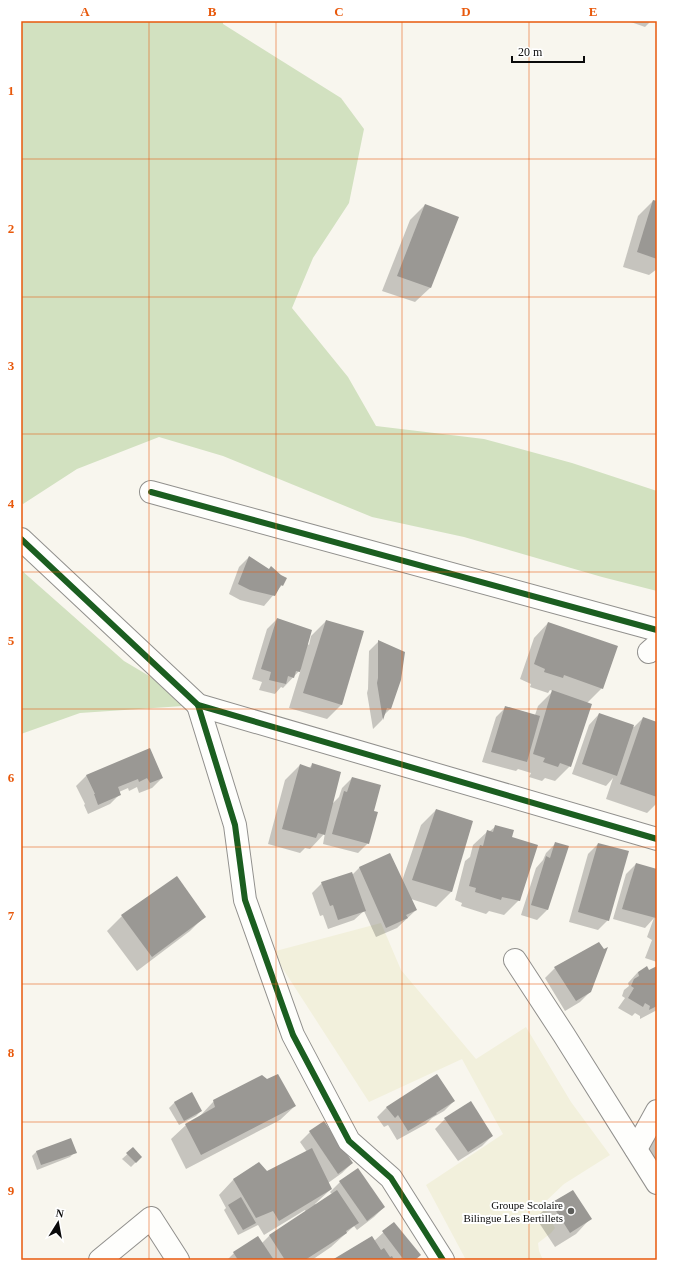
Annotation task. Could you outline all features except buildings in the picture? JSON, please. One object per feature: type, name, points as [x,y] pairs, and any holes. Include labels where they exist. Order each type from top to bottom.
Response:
[{"type":"street","points":[[151,492],[657,630]]},
{"type":"street","points":[[21,540],[198,705],[657,839]]},
{"type":"street","points":[[198,705],[235,825],[245,900],[293,1035],[349,1141],[391,1178],[443,1260]]},
{"type":"street","points":[[515,960],[657,1183]]},
{"type":"street","points":[[636,1149],[657,1112]]},
{"type":"street","points":[[100,1260],[151,1218],[178,1260]]},
{"type":"shaded area","points":[[381,923],[401,970],[476,1059],[526,1027],[571,1102],[610,1155],[564,1184],[544,1203],[545,1209],[555,1228],[538,1243],[539,1251],[543,1260],[466,1260],[426,1185],[503,1134],[462,1059],[369,1102],[272,952]]},
{"type":"green space","points":[[21,21],[223,21],[223,24],[341,98],[364,129],[349,203],[313,258],[292,308],[348,377],[376,426],[484,439],[572,463],[657,491],[657,591],[602,577],[464,537],[372,517],[223,456],[159,437],[77,469],[23,504],[21,502]]},
{"type":"green space","points":[[21,570],[124,661],[198,705],[80,713],[21,734]]},
{"type":"cycle path","points":[[151,492],[657,630]]},
{"type":"cycle path","points":[[21,539],[198,705],[657,839]]},
{"type":"cycle path","points":[[198,705],[235,825],[245,900],[293,1035],[349,1141],[391,1178],[443,1260]]},
{"type":"place","name":"Groupe Scolaire Bilingue Les Bertillets","points":[[571,1211]]}]
